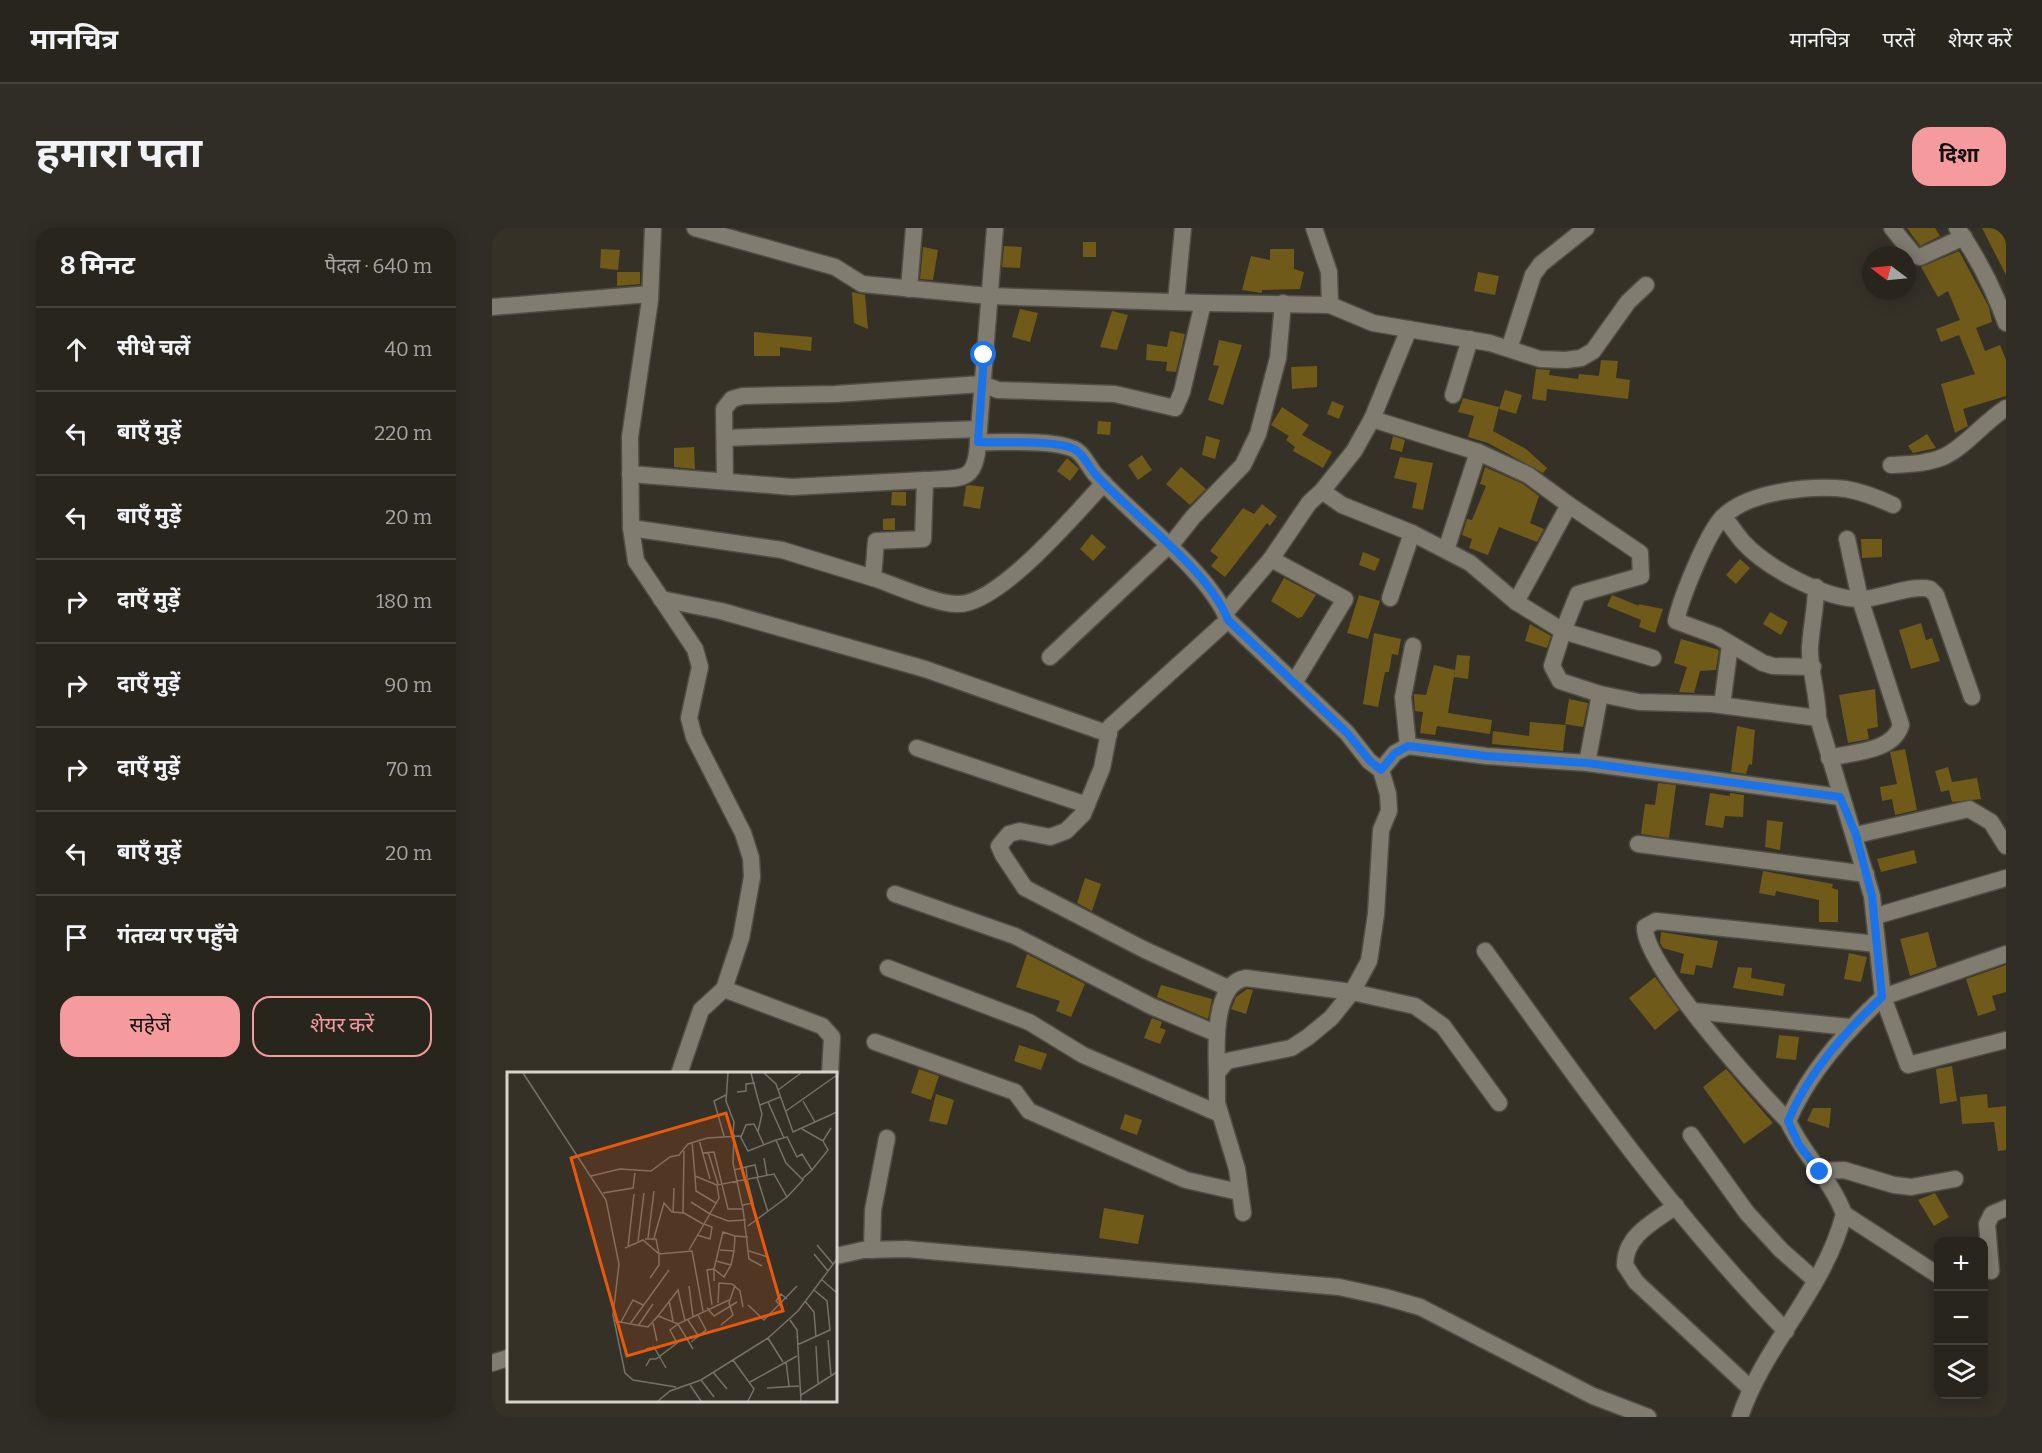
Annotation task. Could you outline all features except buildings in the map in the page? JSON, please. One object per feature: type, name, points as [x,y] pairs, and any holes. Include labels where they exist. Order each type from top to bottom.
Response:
[{"type":"street","points":[[653,228],[650,294],[631,414],[631,528],[636,561],[695,649],[700,667],[689,718],[694,738],[724,792],[751,858],[752,877],[741,938],[724,989],[701,1010],[680,1072]]},
{"type":"street","points":[[695,228],[835,267],[862,284],[989,296],[1330,305],[1373,323],[1470,339],[1540,359],[1581,358],[1593,351],[1628,302],[1646,285]]},
{"type":"street","points":[[909,289],[914,228]]},
{"type":"street","points":[[630,474],[792,487],[925,480],[972,473],[977,462],[994,228]]},
{"type":"street","points":[[1176,301],[1183,228]]},
{"type":"street","points":[[1315,228],[1329,272],[1330,305]]},
{"type":"street","points":[[1509,349],[1533,275],[1540,264],[1586,228]]},
{"type":"street","points":[[1892,228],[1914,255],[1920,257],[1960,233],[1974,250],[2005,318]]},
{"type":"street","points":[[492,307],[650,294]]},
{"type":"street","points":[[725,480],[724,409],[732,399],[743,396],[835,394],[982,384],[998,390],[1115,394],[1175,408],[1182,392],[1203,303]]},
{"type":"street","points":[[1050,657],[1169,546],[1193,517],[1243,465],[1258,434],[1278,358],[1283,303]]},
{"type":"street","points":[[1228,988],[1145,950],[1025,888],[999,846],[1009,834],[1020,831],[1050,837],[1066,831],[1083,814],[1102,768],[1110,727],[1226,616],[1271,559],[1309,503],[1322,491],[1354,451],[1372,419],[1408,329]]},
{"type":"street","points":[[1453,395],[1470,339]]},
{"type":"street","points":[[1891,465],[1918,464],[1944,457],[1962,445],[1987,420],[2006,408]]},
{"type":"street","points":[[1372,419],[1478,452],[1528,475],[1640,553],[1641,576],[1578,594],[1552,666],[1553,673],[1560,681],[1600,694],[1639,702],[1722,705],[1818,718]]},
{"type":"street","points":[[725,438],[978,436],[1056,445],[1076,450],[1104,483],[1169,546],[1218,599],[1226,616],[1381,770],[1389,794],[1389,811],[1382,830],[1376,914],[1369,961],[1352,992],[1330,1018],[1292,1048],[1227,1060],[1217,1073]]},
{"type":"street","points":[[1446,550],[1478,452]]},
{"type":"street","points":[[873,578],[876,541],[923,538],[925,480]]},
{"type":"street","points":[[631,528],[782,550],[957,604],[980,600],[1040,552],[1104,483]]},
{"type":"street","points":[[1813,667],[1773,666],[1749,657],[1717,636],[1676,621],[1692,576],[1723,517],[1744,502],[1773,494],[1822,488],[1864,493],[1893,505]]},
{"type":"street","points":[[1322,491],[1342,505],[1412,533],[1470,563],[1516,602],[1563,632],[1653,658]]},
{"type":"street","points":[[1516,602],[1569,505]]},
{"type":"street","points":[[1723,517],[1743,542],[1765,561],[1784,573],[1816,587],[1860,599],[1892,595],[1915,588],[1930,589],[1936,595],[1972,697]]},
{"type":"street","points":[[1390,598],[1412,533]]},
{"type":"street","points":[[1830,758],[1890,743],[1898,735],[1901,725],[1860,599],[1847,539]]},
{"type":"street","points":[[1271,559],[1345,599],[1294,683]]},
{"type":"street","points":[[1816,587],[1815,621],[1810,648],[1818,693],[1818,718],[1840,797],[1856,835],[1876,916],[1882,997],[1908,1065],[2006,1040]]},
{"type":"street","points":[[661,599],[721,611],[925,669],[1109,734]]},
{"type":"street","points":[[1722,705],[1730,645]]},
{"type":"street","points":[[1408,746],[1403,697],[1413,646]]},
{"type":"street","points":[[1587,763],[1600,694]]},
{"type":"street","points":[[1381,770],[1395,753],[1408,746],[1486,756],[1587,763],[1840,797]]},
{"type":"street","points":[[917,748],[1087,805]]},
{"type":"street","points":[[1856,835],[1969,809],[1991,822],[2006,846]]},
{"type":"street","points":[[1638,844],[1866,874]]},
{"type":"street","points":[[1876,916],[2006,878]]},
{"type":"street","points":[[895,894],[1015,936],[1151,1006],[1215,1033]]},
{"type":"street","points":[[1877,944],[1656,921],[1645,927],[1647,940],[1694,1011],[1764,1098],[1788,1121],[1799,1145],[1830,1184],[1844,1214],[1934,1272]]},
{"type":"street","points":[[1485,951],[1611,1128],[1733,1277],[1786,1331]]},
{"type":"street","points":[[1788,1121],[1797,1099],[1850,1027],[1882,997],[2006,954]]},
{"type":"street","points":[[888,968],[1029,1022],[1083,1055],[1220,1114]]},
{"type":"street","points":[[1244,1213],[1239,1192],[1238,1169],[1217,1103],[1215,1033],[1228,988],[1235,980],[1246,978],[1352,992],[1415,1006],[1443,1026],[1498,1103]]},
{"type":"street","points":[[724,989],[822,1026],[832,1036],[830,1072]]},
{"type":"street","points":[[1694,1011],[1850,1027]]},
{"type":"street","points":[[874,1042],[1015,1092],[1029,1111],[1186,1180],[1239,1192]]},
{"type":"street","points":[[1691,1135],[1747,1213],[1781,1250],[1815,1280]]},
{"type":"street","points":[[872,1250],[873,1210],[887,1138]]},
{"type":"street","points":[[1820,1172],[1844,1170],[1894,1185],[1911,1187],[1955,1179]]},
{"type":"street","points":[[1676,1206],[1638,1234],[1629,1244],[1625,1265],[1636,1282],[1751,1389]]},
{"type":"street","points":[[1991,1271],[1987,1224],[1992,1214],[2006,1208]]},
{"type":"street","points":[[1740,1417],[1759,1371],[1786,1331],[1815,1280],[1844,1214]]},
{"type":"street","points":[[837,1256],[872,1250],[906,1249],[1339,1287],[1420,1307],[1593,1396],[1648,1417]]},
{"type":"street","points":[[492,1363],[507,1358]]},
{"type":"route","points":[[984,355],[978,442],[1056,445],[1076,450],[1095,474],[1172,549],[1218,599],[1228,620],[1347,733],[1370,761],[1381,770],[1386,761],[1408,746],[1426,747],[1486,756],[1587,763],[1840,797],[1856,835],[1872,896],[1876,916],[1882,997],[1850,1027],[1797,1099],[1788,1121],[1799,1145],[1820,1172]]}]
